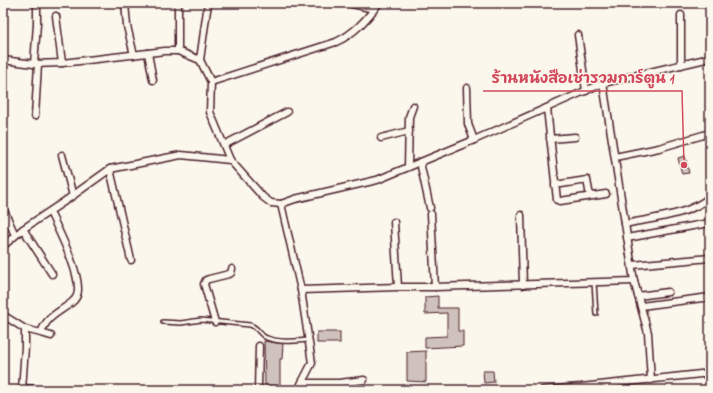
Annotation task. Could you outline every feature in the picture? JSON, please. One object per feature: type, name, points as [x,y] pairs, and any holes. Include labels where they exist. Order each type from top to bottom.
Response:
[{"type":"street","points":[[34,116],[37,3]]},
{"type":"street","points":[[125,3],[127,26],[134,55]]},
{"type":"street","points":[[178,3],[178,51]]},
{"type":"street","points":[[208,3],[200,60],[211,82],[210,112],[230,160],[263,198],[271,203],[281,204],[295,199],[377,180],[474,140],[603,83],[710,58]]},
{"type":"street","points":[[348,3],[374,9]]},
{"type":"street","points":[[211,82],[346,38],[356,30],[379,3]]},
{"type":"street","points":[[709,3],[710,25]]},
{"type":"street","points":[[681,15],[681,65]]},
{"type":"street","points":[[56,16],[62,63]]},
{"type":"street","points":[[578,35],[586,91]]},
{"type":"street","points":[[3,60],[36,64],[62,63],[165,51],[178,51],[200,60]]},
{"type":"street","points":[[148,53],[153,80]]},
{"type":"street","points":[[603,83],[634,282],[648,333],[651,380]]},
{"type":"street","points":[[466,88],[468,124],[474,140]]},
{"type":"street","points":[[408,167],[409,117],[413,106]]},
{"type":"street","points":[[546,108],[558,201],[606,194]]},
{"type":"street","points":[[224,145],[288,112]]},
{"type":"street","points":[[381,138],[408,131]]},
{"type":"street","points":[[615,157],[660,148],[710,133]]},
{"type":"street","points":[[550,139],[575,136]]},
{"type":"street","points":[[62,155],[73,196]]},
{"type":"street","points":[[3,246],[23,229],[50,212],[110,169],[181,155],[230,160]]},
{"type":"street","points":[[420,162],[430,211],[435,287]]},
{"type":"street","points":[[110,169],[131,260]]},
{"type":"street","points":[[555,184],[587,180],[590,196]]},
{"type":"street","points":[[625,224],[680,212],[695,207],[710,197]]},
{"type":"street","points":[[281,204],[301,290],[312,362],[298,390]]},
{"type":"street","points":[[3,208],[15,235]]},
{"type":"street","points":[[41,333],[43,326],[48,319],[73,302],[77,296],[78,290],[76,272],[50,212]]},
{"type":"street","points":[[521,215],[523,285]]},
{"type":"street","points":[[394,222],[398,287]]},
{"type":"street","points":[[627,238],[709,223]]},
{"type":"street","points":[[23,229],[52,274]]},
{"type":"street","points":[[632,265],[710,258]]},
{"type":"street","points":[[215,322],[204,284],[206,280],[231,273],[232,269]]},
{"type":"street","points":[[301,290],[634,282]]},
{"type":"street","points":[[638,296],[668,292]]},
{"type":"street","points":[[641,306],[710,297]]},
{"type":"street","points":[[3,315],[25,329],[51,336]]},
{"type":"street","points":[[25,329],[26,347],[22,389],[47,390]]},
{"type":"street","points":[[258,390],[259,346]]},
{"type":"street","points":[[543,390],[581,389],[710,373]]},
{"type":"street","points":[[302,383],[339,383],[364,380]]},
{"type":"lane","points":[[594,282],[596,314]]},
{"type":"lane","points":[[162,322],[181,323],[201,320],[254,326],[266,338],[282,341],[309,340]]},
{"type":"building","points":[[685,156],[689,173],[682,174],[678,158]]},
{"type":"building","points":[[438,296],[438,308],[458,308],[458,331],[463,331],[463,346],[425,348],[425,337],[447,336],[447,313],[425,314],[425,297]]},
{"type":"building","points":[[317,332],[340,332],[340,343],[317,343]]},
{"type":"building","points":[[264,341],[283,344],[282,359],[280,359],[280,386],[265,385]]},
{"type":"building","points":[[426,351],[426,382],[407,381],[407,352]]},
{"type":"building","points":[[483,371],[493,371],[494,382],[484,383]]},
{"type":"place","name":"ร้านหนังสือเช่ารวมการ์ตูน 1","points":[[684,165]]}]
